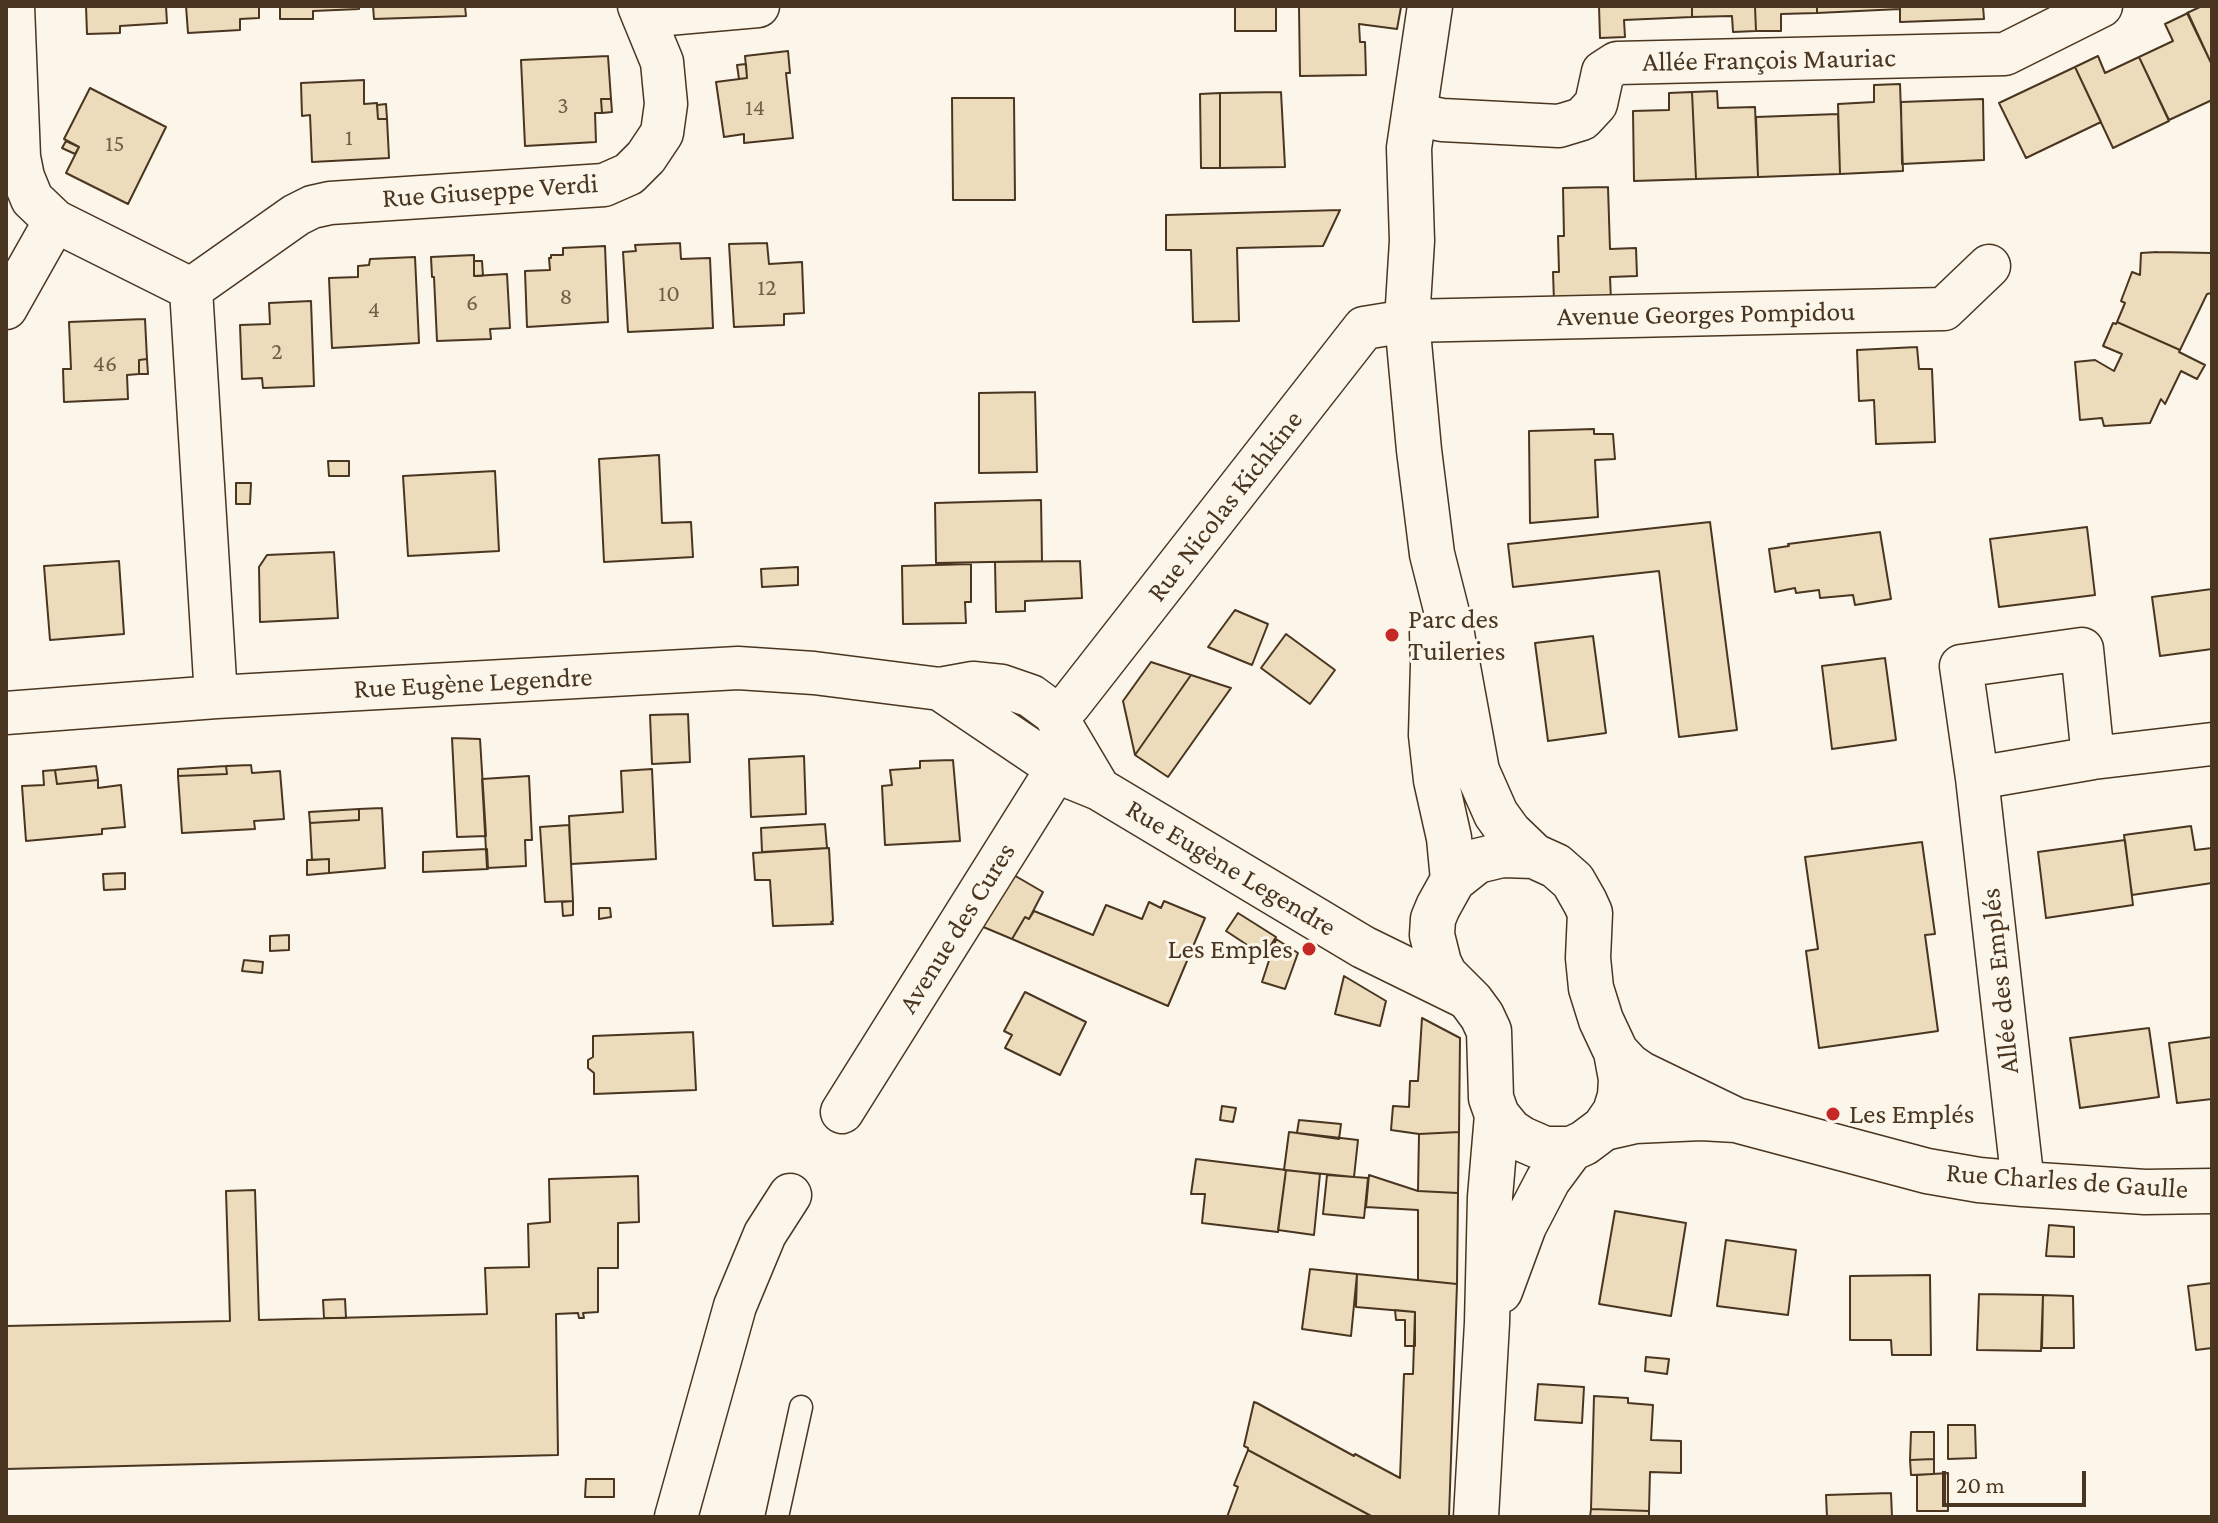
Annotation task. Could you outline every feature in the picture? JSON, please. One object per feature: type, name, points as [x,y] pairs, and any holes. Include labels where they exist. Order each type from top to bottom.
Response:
[{"type":"main road","points":[[1428,117],[1430,6]]},
{"type":"main road","points":[[1459,6],[1428,117],[1409,148],[1412,241],[1407,321],[1432,554],[1456,656],[1477,771],[1496,814],[1509,832],[1534,856],[1556,866],[1573,881],[1590,913],[1588,958],[1591,988],[1616,1052],[1621,1079],[1615,1112],[1548,1180],[1524,1226],[1487,1323]]},
{"type":"main road","points":[[1432,554],[1431,735],[1453,880]]},
{"type":"main road","points":[[1534,856],[1502,855],[1477,861],[1453,880],[1433,919],[1432,935],[1439,963],[1445,975],[1482,1016],[1489,1031],[1491,1098],[1497,1115],[1510,1131],[1545,1149],[1635,1121],[1736,1120]]},
{"type":"main road","points":[[1616,1052],[1641,1074],[1736,1120]]},
{"type":"main road","points":[[1476,1517],[1487,1323],[1490,1197],[1497,1115]]},
{"type":"main road","name":"Rue Charles de Gaulle","points":[[1736,1120],[1927,1171],[1979,1180],[2145,1192],[2212,1191]]},
{"type":"street","points":[[13,6],[19,157],[32,199],[55,221],[191,289],[216,697]]},
{"type":"street","points":[[642,11],[758,6]]},
{"type":"street","name":"Allée François Mauriac","points":[[1428,117],[1559,126],[1582,119],[1596,104],[1603,72],[1617,63],[2005,54],[2101,6]]},
{"type":"street","name":"Rue Giuseppe Verdi","points":[[191,289],[312,207],[330,203],[604,185],[629,174],[646,157],[662,133],[666,104],[662,62],[642,11]]},
{"type":"street","points":[[6,308],[55,221]]},
{"type":"street","name":"Avenue Georges Pompidou","points":[[1407,321],[1944,309],[1989,266]]},
{"type":"street","name":"Rue Nicolas Kichkine","points":[[1061,742],[1069,705],[1364,328],[1407,321]]},
{"type":"street","name":"Allée des Emplés","points":[[2023,1184],[1977,778],[1961,666],[2082,649],[2093,758]]},
{"type":"street","name":"Rue Eugène Legendre","points":[[6,713],[216,697],[738,668],[814,673],[940,689],[1061,742]]},
{"type":"street","name":"Rue Eugène Legendre","points":[[940,689],[973,683],[1002,686],[1031,696],[1061,742],[1072,778],[1099,789],[1363,947],[1467,998]]},
{"type":"street","name":"Avenue des Cures","points":[[842,1112],[1061,742]]},
{"type":"street","points":[[1977,778],[2093,758],[2212,744]]},
{"type":"street","name":"Rue Eugène Legendre","points":[[1363,947],[1399,939],[1433,919]]},
{"type":"street","points":[[676,1517],[735,1306],[765,1234],[790,1195]]},
{"type":"lane","points":[[777,1517],[801,1407]]},
{"type":"building","points":[[86,6],[166,6],[167,23],[120,26],[120,33],[87,34]]},
{"type":"building","points":[[186,6],[259,6],[259,18],[240,19],[240,30],[188,33]]},
{"type":"building","points":[[280,6],[359,6],[359,9],[313,11],[313,19],[280,19]]},
{"type":"building","points":[[373,6],[465,6],[466,16],[374,19]]},
{"type":"building","points":[[1599,6],[1692,6],[1692,17],[1624,20],[1625,37],[1600,38]]},
{"type":"building","points":[[1692,6],[1755,6],[1756,31],[1733,32],[1732,16],[1692,17]]},
{"type":"building","points":[[1755,6],[1817,6],[1817,13],[1781,14],[1781,31],[1756,31]]},
{"type":"building","points":[[1817,6],[1900,6],[1900,9],[1817,13]]},
{"type":"building","points":[[1900,6],[1983,6],[1984,19],[1900,22]]},
{"type":"building","points":[[2202,6],[2212,6],[2212,65],[2187,13]]},
{"type":"building","points":[[1235,7],[1276,7],[1276,31],[1235,31]]},
{"type":"building","points":[[1299,7],[1401,7],[1397,29],[1359,24],[1360,42],[1365,42],[1366,75],[1300,76]]},
{"type":"building","points":[[2188,13],[2212,65],[2212,100],[2169,120],[2139,57],[2173,41],[2165,24]]},
{"type":"building","points":[[788,51],[790,73],[786,73],[793,138],[744,143],[744,134],[724,137],[716,82],[747,78],[745,56]]},
{"type":"building","points":[[608,56],[611,99],[601,99],[602,113],[595,113],[596,142],[525,146],[521,60]]},
{"type":"building","points":[[2098,56],[2105,73],[2139,57],[2169,121],[2113,148],[2075,67]]},
{"type":"building","points":[[746,64],[747,78],[739,79],[737,65]]},
{"type":"building","points":[[2075,67],[2101,122],[2026,158],[1999,103]]},
{"type":"building","points":[[364,80],[364,104],[377,103],[378,119],[387,119],[389,158],[312,162],[310,115],[302,116],[301,83]]},
{"type":"building","points":[[1900,84],[1903,171],[1840,174],[1838,104],[1874,102],[1874,85]]},
{"type":"building","points":[[90,88],[166,127],[128,204],[66,173],[79,147],[64,139]]},
{"type":"building","points":[[1717,91],[1718,108],[1755,107],[1758,177],[1696,179],[1692,92]]},
{"type":"building","points":[[1281,92],[1285,167],[1220,168],[1220,93]]},
{"type":"building","points":[[1692,92],[1696,179],[1634,181],[1633,111],[1669,110],[1669,93]]},
{"type":"building","points":[[1220,93],[1220,168],[1201,168],[1200,94]]},
{"type":"building","points":[[952,98],[1014,98],[1015,200],[953,200]]},
{"type":"building","points":[[601,99],[611,99],[612,112],[602,113]]},
{"type":"building","points":[[1983,99],[1984,160],[1902,164],[1901,102]]},
{"type":"building","points":[[386,104],[387,119],[378,119],[377,105]]},
{"type":"building","points":[[1838,114],[1840,174],[1758,177],[1756,117]]},
{"type":"building","points":[[66,141],[79,147],[75,154],[62,148]]},
{"type":"building","points":[[1608,187],[1610,249],[1636,248],[1637,276],[1610,277],[1611,300],[1554,302],[1553,272],[1559,272],[1558,236],[1564,236],[1563,188]]},
{"type":"building","points":[[1340,210],[1323,246],[1237,248],[1239,321],[1193,322],[1191,250],[1166,250],[1166,215]]},
{"type":"building","points":[[680,243],[681,259],[710,258],[713,328],[628,332],[623,252],[636,251],[635,245]]},
{"type":"building","points":[[767,243],[769,264],[802,262],[804,313],[784,314],[784,325],[734,327],[729,244]]},
{"type":"building","points":[[605,246],[608,322],[527,327],[525,271],[550,270],[549,258],[551,255],[563,255],[563,248]]},
{"type":"building","points":[[2141,253],[2212,253],[2212,293],[2207,294],[2180,350],[2117,322],[2132,272],[2140,275]]},
{"type":"building","points":[[474,255],[474,276],[507,274],[510,328],[490,329],[491,339],[437,341],[431,257]]},
{"type":"building","points":[[415,257],[419,343],[332,348],[329,278],[358,277],[358,266],[369,265],[370,259]]},
{"type":"building","points":[[474,261],[482,261],[483,276],[474,276]]},
{"type":"building","points":[[311,301],[314,386],[263,388],[262,378],[242,379],[240,325],[270,324],[269,303]]},
{"type":"building","points":[[145,319],[147,359],[139,360],[139,374],[127,375],[128,399],[64,402],[63,369],[71,369],[69,322]]},
{"type":"building","points":[[2117,322],[2180,350],[2205,365],[2197,379],[2181,371],[2165,404],[2161,399],[2150,423],[2104,426],[2102,418],[2080,420],[2075,362],[2095,360],[2114,371],[2122,354],[2103,346],[2113,323]]},
{"type":"building","points":[[1917,347],[1919,369],[1932,369],[1935,442],[1876,444],[1874,400],[1859,401],[1857,350]]},
{"type":"building","points":[[147,359],[148,374],[139,374],[139,360]]},
{"type":"building","points":[[1035,392],[1037,472],[979,473],[979,393]]},
{"type":"building","points":[[1594,429],[1594,434],[1613,434],[1615,459],[1595,460],[1598,517],[1530,523],[1529,431]]},
{"type":"building","points":[[659,455],[662,523],[691,522],[693,557],[604,562],[599,459]]},
{"type":"building","points":[[328,461],[349,461],[349,476],[329,476]]},
{"type":"building","points":[[495,471],[499,551],[408,556],[403,476]]},
{"type":"building","points":[[236,483],[251,483],[250,504],[236,504]]},
{"type":"building","points":[[1041,500],[1042,561],[936,563],[935,503]]},
{"type":"building","points":[[1710,522],[1737,730],[1679,737],[1659,571],[1513,587],[1508,544]]},
{"type":"building","points":[[2087,527],[2095,595],[1999,607],[1990,539]]},
{"type":"building","points":[[1880,532],[1891,599],[1855,605],[1853,595],[1820,598],[1819,590],[1796,593],[1795,588],[1775,592],[1769,549]]},
{"type":"building","points":[[334,552],[338,618],[260,622],[259,567],[267,555]]},
{"type":"building","points":[[119,561],[124,634],[50,640],[44,566]]},
{"type":"building","points":[[1080,561],[1082,598],[1025,601],[1025,611],[996,612],[995,562]]},
{"type":"building","points":[[971,564],[971,602],[965,602],[966,623],[903,624],[902,566]]},
{"type":"building","points":[[798,567],[798,585],[762,587],[761,569]]},
{"type":"building","points":[[2212,589],[2212,649],[2160,656],[2152,597]]},
{"type":"building","points":[[1235,610],[1268,624],[1252,665],[1208,647]]},
{"type":"building","points":[[1286,634],[1335,670],[1310,704],[1261,668]]},
{"type":"building","points":[[1593,636],[1606,733],[1548,741],[1535,643]]},
{"type":"building","points":[[1885,658],[1896,740],[1832,749],[1822,666]]},
{"type":"building","points":[[1151,662],[1191,675],[1135,755],[1123,701]]},
{"type":"building","points":[[1191,675],[1231,688],[1168,777],[1135,755]]},
{"type":"building","points":[[688,714],[690,762],[652,764],[650,715]]},
{"type":"building","points":[[452,738],[480,739],[486,836],[457,837]]},
{"type":"building","points":[[804,756],[806,814],[751,817],[749,759]]},
{"type":"building","points":[[953,760],[960,841],[885,845],[882,786],[892,785],[890,770],[920,768],[920,761]]},
{"type":"building","points":[[251,765],[252,773],[280,771],[284,819],[254,821],[255,829],[182,833],[178,776],[227,774],[226,766]]},
{"type":"building","points":[[96,766],[98,780],[57,784],[55,770]]},
{"type":"building","points":[[226,766],[227,774],[178,776],[178,769]]},
{"type":"building","points":[[652,769],[656,859],[571,864],[569,816],[623,812],[621,771]]},
{"type":"building","points":[[55,770],[57,784],[98,780],[98,788],[121,785],[125,827],[102,829],[102,834],[26,841],[22,786],[44,785],[43,771]]},
{"type":"building","points":[[529,776],[532,840],[525,840],[526,866],[487,868],[482,779]]},
{"type":"building","points":[[382,808],[385,868],[329,873],[329,859],[312,860],[310,823],[359,820],[359,809]]},
{"type":"building","points":[[359,809],[359,820],[310,823],[309,812]]},
{"type":"building","points":[[825,824],[827,848],[762,852],[761,828]]},
{"type":"building","points":[[569,825],[573,901],[545,902],[540,827]]},
{"type":"building","points":[[2191,826],[2195,850],[2212,848],[2212,883],[2132,895],[2124,835]]},
{"type":"building","points":[[2125,840],[2133,905],[2046,918],[2038,852]]},
{"type":"building","points":[[1922,842],[1935,934],[1925,935],[1938,1031],[1819,1048],[1806,951],[1818,949],[1805,857]]},
{"type":"building","points":[[829,848],[833,924],[773,926],[770,880],[755,880],[753,853]]},
{"type":"building","points":[[487,849],[488,869],[423,872],[423,852]]},
{"type":"building","points":[[329,859],[329,873],[307,875],[307,860]]},
{"type":"building","points":[[125,873],[125,889],[104,890],[103,874]]},
{"type":"building","points":[[1012,874],[1043,892],[1029,919],[1025,917],[1012,939],[981,926]]},
{"type":"building","points":[[573,901],[573,915],[563,916],[562,902]]},
{"type":"building","points":[[1164,901],[1205,918],[1168,1006],[1012,939],[1025,917],[1029,919],[1034,911],[1093,935],[1106,905],[1142,919],[1149,902],[1161,908]]},
{"type":"building","points":[[599,908],[610,908],[611,917],[599,919]]},
{"type":"building","points":[[1238,913],[1276,937],[1264,956],[1226,931]]},
{"type":"building","points":[[289,935],[289,950],[270,951],[270,936]]},
{"type":"building","points":[[1276,939],[1298,953],[1285,989],[1262,982]]},
{"type":"building","points":[[244,960],[263,962],[262,973],[242,971]]},
{"type":"building","points":[[1344,976],[1386,1001],[1380,1026],[1335,1014]]},
{"type":"building","points":[[1025,992],[1086,1022],[1060,1075],[1005,1048],[1012,1035],[1004,1031]]},
{"type":"building","points":[[1422,1018],[1460,1038],[1459,1132],[1419,1134],[1391,1130],[1393,1106],[1409,1107],[1410,1081],[1418,1081]]},
{"type":"building","points":[[2149,1028],[2159,1097],[2080,1108],[2070,1038]]},
{"type":"building","points":[[693,1032],[696,1090],[594,1094],[594,1073],[588,1068],[588,1060],[593,1057],[593,1036]]},
{"type":"building","points":[[2212,1037],[2212,1099],[2177,1103],[2169,1043]]},
{"type":"building","points":[[1222,1106],[1236,1108],[1233,1122],[1220,1120]]},
{"type":"building","points":[[1299,1120],[1341,1124],[1339,1139],[1297,1133]]},
{"type":"building","points":[[1289,1132],[1358,1140],[1354,1177],[1284,1170]]},
{"type":"building","points":[[1459,1132],[1458,1193],[1418,1191],[1419,1134]]},
{"type":"building","points":[[1196,1159],[1286,1170],[1278,1232],[1202,1223],[1205,1194],[1191,1194]]},
{"type":"building","points":[[1286,1170],[1320,1174],[1314,1235],[1278,1230]]},
{"type":"building","points":[[1327,1175],[1368,1178],[1364,1218],[1323,1214]]},
{"type":"building","points":[[1369,1175],[1418,1191],[1458,1193],[1457,1284],[1418,1280],[1418,1210],[1366,1207]]},
{"type":"building","points":[[638,1176],[639,1222],[618,1223],[618,1268],[598,1268],[598,1312],[583,1313],[584,1318],[579,1318],[578,1313],[556,1314],[558,1455],[6,1469],[6,1326],[230,1321],[226,1191],[255,1190],[259,1320],[487,1314],[485,1268],[529,1267],[528,1224],[550,1222],[549,1179]]},
{"type":"building","points":[[1615,1211],[1686,1223],[1671,1316],[1599,1304]]},
{"type":"building","points":[[2049,1225],[2074,1227],[2074,1257],[2046,1256]]},
{"type":"building","points":[[1726,1240],[1796,1250],[1788,1315],[1717,1306]]},
{"type":"building","points":[[1310,1269],[1357,1274],[1351,1336],[1302,1329]]},
{"type":"building","points":[[1357,1274],[1457,1284],[1449,1517],[1373,1517],[1244,1446],[1254,1402],[1400,1478],[1404,1374],[1413,1374],[1415,1312],[1356,1307]]},
{"type":"building","points":[[1930,1275],[1931,1355],[1892,1355],[1891,1340],[1850,1340],[1850,1276]]},
{"type":"building","points":[[2212,1283],[2212,1348],[2196,1350],[2188,1286]]},
{"type":"building","points":[[1979,1294],[2043,1295],[2041,1351],[1977,1350]]},
{"type":"building","points":[[2043,1295],[2073,1296],[2074,1348],[2042,1348]]},
{"type":"building","points":[[345,1299],[346,1318],[324,1318],[323,1300]]},
{"type":"building","points":[[1395,1310],[1415,1312],[1415,1346],[1405,1346],[1405,1320],[1396,1320]]},
{"type":"building","points":[[1646,1357],[1669,1359],[1667,1374],[1645,1371]]},
{"type":"building","points":[[1538,1384],[1584,1387],[1582,1423],[1535,1420]]},
{"type":"building","points":[[1594,1396],[1628,1398],[1628,1403],[1653,1405],[1651,1440],[1681,1441],[1681,1473],[1650,1472],[1649,1511],[1591,1509]]},
{"type":"building","points":[[1948,1425],[1975,1425],[1976,1458],[1948,1459]]},
{"type":"building","points":[[1911,1432],[1934,1432],[1934,1459],[1910,1460]]},
{"type":"building","points":[[1248,1450],[1373,1517],[1227,1517],[1238,1487],[1234,1485]]},
{"type":"building","points":[[1934,1459],[1934,1474],[1911,1475],[1910,1460]]},
{"type":"building","points":[[1948,1473],[1948,1511],[1917,1511],[1917,1475]]},
{"type":"building","points":[[586,1479],[614,1479],[614,1497],[585,1497]]},
{"type":"building","points":[[1891,1493],[1892,1517],[1827,1517],[1826,1495]]},
{"type":"building","points":[[1591,1509],[1649,1511],[1649,1517],[1590,1517]]},
{"type":"place","name":"Parc des Tuileries","points":[[1392,635]]},
{"type":"place","name":"Les Emples","points":[[1309,949]]},
{"type":"place","name":"Les Emplés","points":[[1833,1114]]}]
